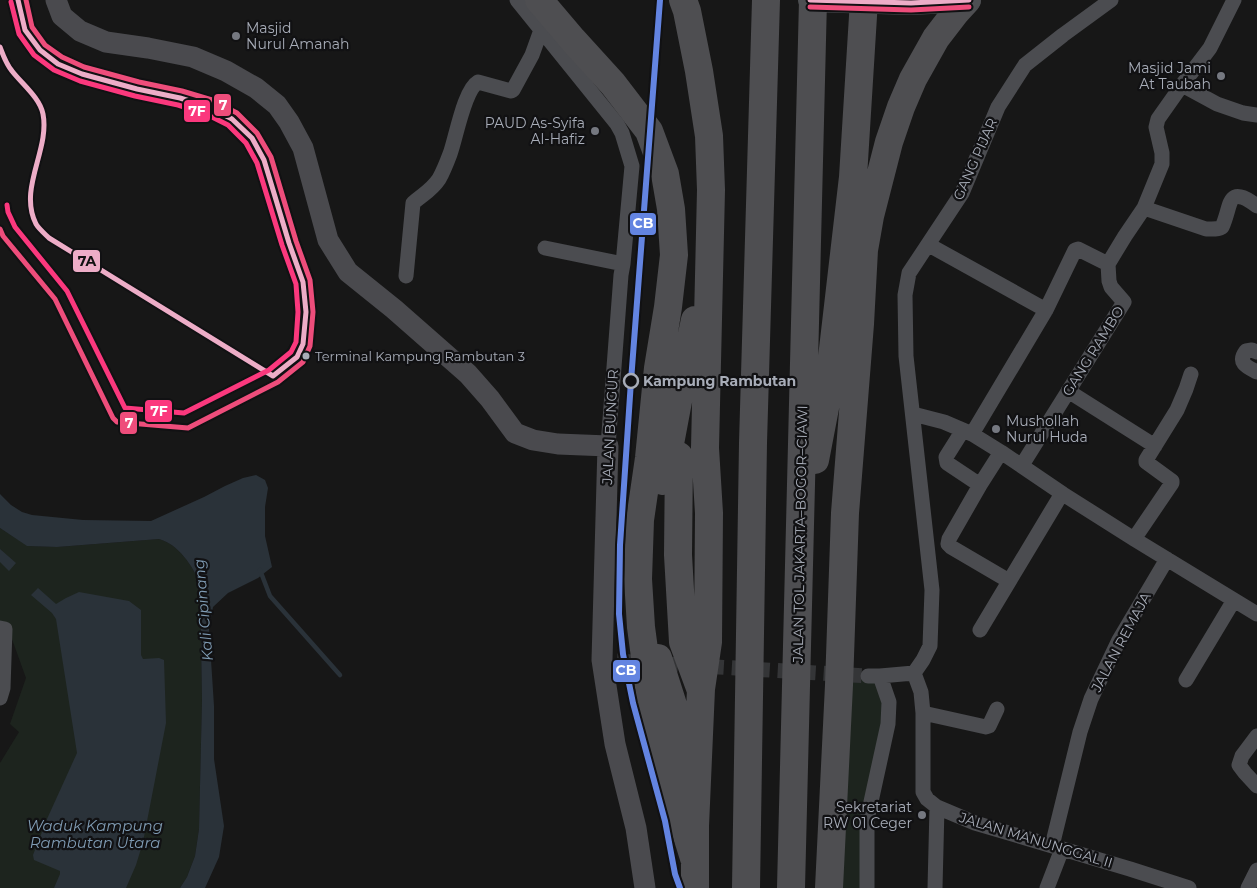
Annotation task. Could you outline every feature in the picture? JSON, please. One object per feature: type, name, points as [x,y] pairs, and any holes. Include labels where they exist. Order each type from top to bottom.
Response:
[{"type":"highway","points":[[540,0],[613,84],[649,132],[665,174],[671,208],[674,255],[658,368],[650,458],[640,520],[638,579],[641,627],[655,732],[694,858]]},
{"type":"highway","points":[[682,0],[687,11],[699,71],[709,136],[710,190],[705,448],[710,514],[708,642],[701,689],[694,858],[695,888]]},
{"type":"highway","points":[[746,888],[753,453],[766,0]]},
{"type":"highway","name":"JALAN TOL JAKARTA–BOGOR–CIAWI","points":[[791,888],[812,0]]},
{"type":"highway","points":[[799,540],[829,382],[853,177],[864,0]]},
{"type":"highway","points":[[829,888],[845,513],[864,250],[870,216],[889,142],[901,107],[913,79],[936,38],[968,0]]},
{"type":"highway","points":[[695,826],[679,772],[672,704],[653,643],[652,581],[655,526],[679,396],[709,255]]},
{"type":"highway","points":[[679,396],[678,555],[683,642],[701,689]]},
{"type":"main road","points":[[812,0],[911,3],[968,0]]},
{"type":"street","points":[[56,0],[62,16],[80,31],[106,42],[193,57],[226,71],[256,88],[276,105],[289,122],[303,148],[328,240],[348,272],[394,309],[468,374],[515,432],[533,440],[558,444],[608,446]]},
{"type":"street","name":"JALAN BUNGUR","points":[[517,0],[622,133],[632,166],[621,275],[608,446],[610,661],[615,744],[636,828],[645,888]]},
{"type":"street","name":"GANG PIJAR","points":[[914,673],[930,646],[932,590],[906,356],[905,294],[909,273],[962,193],[998,107],[1025,65],[1062,35],[1111,0]]},
{"type":"street","points":[[980,485],[947,464],[946,458],[968,432],[1046,310],[1075,250],[1078,249],[1108,264],[1144,208],[1162,164],[1162,153],[1156,127],[1158,120],[1210,48],[1234,0]]},
{"type":"street","points":[[406,276],[414,203],[430,190],[439,178],[450,154],[471,90],[478,82],[513,90],[532,55],[542,30]]},
{"type":"street","points":[[1182,85],[1218,104],[1257,115]]},
{"type":"street","points":[[1144,208],[1213,230],[1222,227],[1232,199],[1235,197],[1247,198],[1257,206]]},
{"type":"street","points":[[929,245],[1046,310]]},
{"type":"street","points":[[545,248],[623,264]]},
{"type":"street","name":"GANG RAMBO","points":[[1022,465],[1124,302],[1111,287],[1108,264]]},
{"type":"street","points":[[1257,352],[1252,350],[1246,351],[1243,355],[1243,364],[1257,372]]},
{"type":"street","points":[[1134,539],[1172,483],[1172,481],[1146,462],[1147,457],[1177,410],[1191,374]]},
{"type":"street","points":[[1068,392],[1155,446]]},
{"type":"street","points":[[913,414],[944,422],[968,432],[1022,465],[1063,494],[1134,539],[1257,614]]},
{"type":"street","points":[[1001,452],[980,485],[949,539],[948,544],[1009,581]]},
{"type":"street","points":[[980,630],[1063,494]]},
{"type":"street","name":"JALAN REMAJA","points":[[1047,888],[1080,732],[1091,699],[1119,640],[1167,559]]},
{"type":"street","points":[[1186,680],[1234,600]]},
{"type":"street","points":[[0,628],[5,629],[1,691]]},
{"type":"street","points":[[867,888],[867,820],[888,724],[889,702],[874,676],[914,673],[921,692],[923,713],[923,792],[927,800],[937,807],[935,888]]},
{"type":"street","points":[[923,713],[990,726],[997,709]]},
{"type":"street","points":[[1257,736],[1242,756],[1239,765],[1257,786]]},
{"type":"street","name":"JALAN MANUNGGAL II","points":[[937,807],[975,823],[1189,888]]},
{"type":"street","points":[[1248,888],[1257,870]]},
{"type":"shaded area","points":[[0,528],[28,546],[57,547],[159,539],[172,546],[184,557],[197,577],[200,584],[202,700],[199,829],[195,856],[187,877],[180,888],[0,888],[0,763],[19,732],[10,724],[26,678],[8,628],[0,626]]},
{"type":"shaded area","points":[[839,674],[880,676],[889,702],[867,820],[866,888],[829,888]]},
{"type":"water","name":"Kali Cipinang","points":[[256,475],[265,480],[268,488],[265,507],[265,536],[272,567],[258,578],[228,593],[213,607],[209,629],[214,706],[214,759],[224,826],[219,857],[205,888],[180,888],[187,877],[195,856],[199,829],[202,700],[200,584],[197,577],[189,563],[178,551],[159,539],[57,547],[27,546],[0,528],[0,494],[11,505],[22,512],[32,515],[83,520],[151,521],[243,478]]},
{"type":"water","points":[[0,549],[16,563],[9,571],[0,562]]},
{"type":"water","name":"Waduk Kampung Rambutan Utara","points":[[38,588],[56,604],[79,592],[129,601],[141,610],[141,655],[143,659],[159,658],[164,660],[166,723],[143,842],[126,888],[54,888],[60,871],[34,860],[33,855],[47,819],[77,753],[56,619],[52,613],[31,595]]},
{"type":"waterway","points":[[260,570],[270,596],[340,675]]},
{"type":"tunnel","points":[[617,661],[868,676]]},
{"type":"transit line","name":"7A","points":[[0,47],[8,65],[35,97],[43,114],[44,128],[42,141],[30,197],[31,210],[40,230],[49,238],[273,376],[297,357],[303,344],[306,312],[303,282],[264,160],[252,138],[232,119],[209,107],[82,74],[58,64],[40,50],[25,30],[18,0]]},
{"type":"transit line","name":"7","points":[[0,229],[3,236],[55,299],[113,418],[117,422],[188,428],[278,382],[303,362],[310,346],[313,312],[310,280],[296,241],[271,157],[257,133],[237,113],[212,100],[84,67],[62,57],[45,45],[32,27],[26,0]]},
{"type":"transit line","name":"CB","points":[[660,0],[620,545],[619,614],[623,654],[633,703],[665,821],[675,874],[680,888]]},
{"type":"transit line","name":"7A","points":[[810,0],[911,3],[969,0]]},
{"type":"transit line","name":"7F","points":[[7,205],[15,227],[67,291],[125,408],[184,413],[269,370],[291,352],[296,342],[298,312],[296,284],[257,163],[246,143],[228,125],[206,114],[178,105],[80,81],[54,70],[34,55],[19,34],[11,2]]},
{"type":"transit line","name":"7","points":[[810,7],[911,10],[969,7]]},
{"type":"place","name":"Masjid Nurul Amanah","points":[[236,36]]},
{"type":"place","name":"Masjid Jami At Taubah","points":[[1221,76]]},
{"type":"place","name":"PAUD As-Syifa Al-Hafiz","points":[[595,131]]},
{"type":"place","name":"Terminal Kampung Rambutan 3","points":[[306,356]]},
{"type":"place","name":"Kampung Rambutan","points":[[631,381]]},
{"type":"place","name":"Mushollah Nurul Huda","points":[[996,429]]},
{"type":"place","name":"Sekretariat RW 01 Ceger","points":[[922,815]]}]
